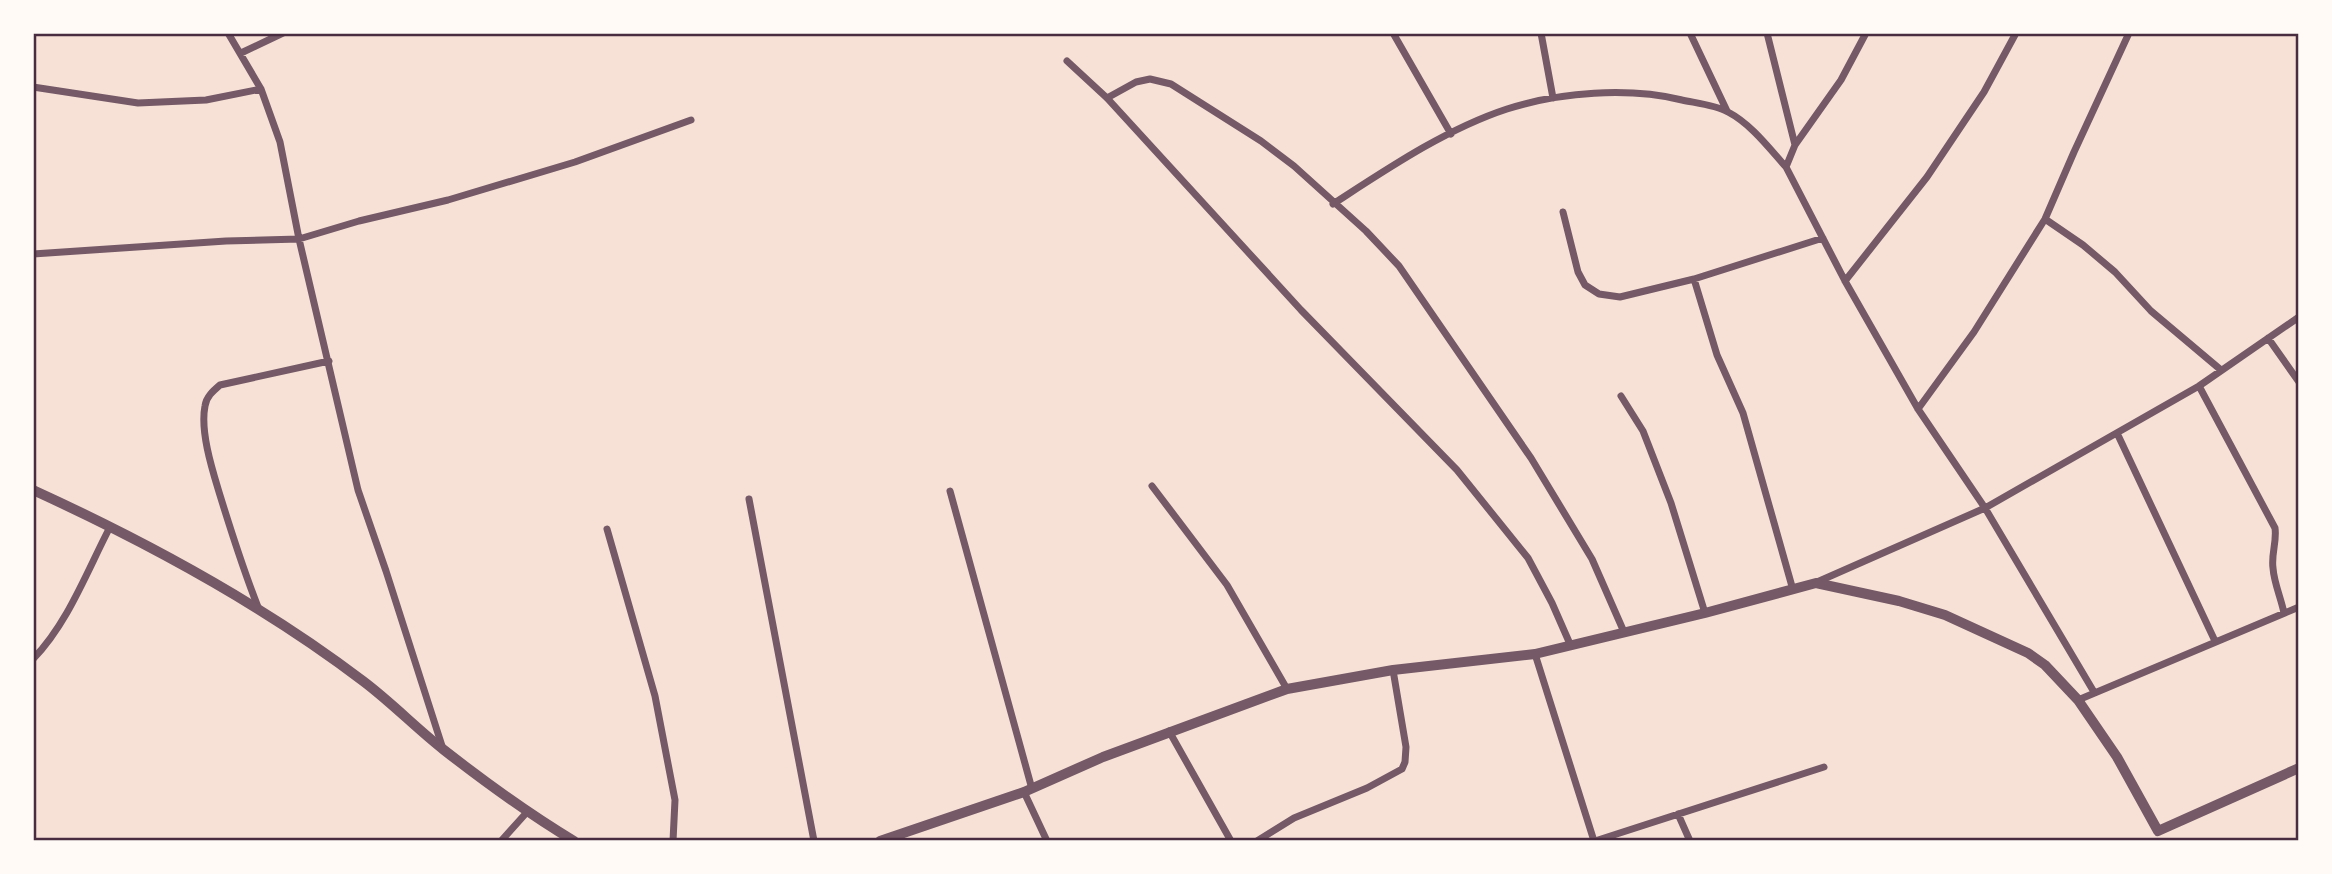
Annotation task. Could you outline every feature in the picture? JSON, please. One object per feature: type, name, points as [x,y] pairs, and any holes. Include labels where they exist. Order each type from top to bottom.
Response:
[{"type":"street","points":[[228,33],[261,89],[280,142],[299,239],[358,490],[443,749]]},
{"type":"street","points":[[241,53],[283,33]]},
{"type":"street","points":[[1393,33],[1451,134]]},
{"type":"street","points":[[1541,33],[1553,98]]},
{"type":"street","points":[[1690,33],[1727,111]]},
{"type":"street","points":[[1767,33],[1795,145]]},
{"type":"street","points":[[1786,167],[1795,145],[1840,80],[1866,33]]},
{"type":"street","points":[[1845,281],[1927,177],[1984,92],[2016,33]]},
{"type":"street","points":[[1918,409],[1974,332],[2045,219],[2129,33]]},
{"type":"street","points":[[1068,61],[1107,98],[1301,310],[1457,470],[1528,558],[1570,644]]},
{"type":"street","points":[[1107,98],[1136,82],[1150,79],[1171,84],[1261,141],[1294,166],[1366,231],[1399,266],[1531,458],[1592,559],[1624,632]]},
{"type":"street","points":[[33,87],[138,103],[206,100],[261,89]]},
{"type":"street","points":[[1333,204],[1451,134],[1507,109],[1553,98],[1619,92],[1667,96],[1727,111],[1758,135],[1786,167],[1845,281],[1918,409],[1985,508],[2094,692]]},
{"type":"street","points":[[33,254],[226,241],[299,239],[359,221],[448,200],[575,162],[691,120]]},
{"type":"street","points":[[1563,212],[1578,272],[1585,285],[1599,294],[1620,297],[1694,279],[1823,238]]},
{"type":"street","points":[[2045,219],[2083,245],[2115,272],[2151,311],[2221,370]]},
{"type":"street","points":[[1694,279],[1717,355],[1743,413],[1793,590]]},
{"type":"street","points":[[880,841],[1028,790],[1169,731],[1287,689],[1393,670],[1535,654],[1816,583],[1985,508],[2199,386],[2299,317]]},
{"type":"street","points":[[2268,338],[2299,382]]},
{"type":"street","points":[[258,607],[240,562],[212,468],[206,441],[205,406],[211,393],[220,385],[329,361]]},
{"type":"street","points":[[2199,386],[2275,528],[2277,541],[2273,569],[2284,613]]},
{"type":"street","points":[[1621,396],[1643,432],[1666,491],[1705,613]]},
{"type":"street","points":[[2117,433],[2215,641]]},
{"type":"street","points":[[1152,486],[1227,586],[1287,689]]},
{"type":"street","points":[[33,490],[110,527],[258,607],[364,681],[443,749],[574,841]]},
{"type":"street","points":[[950,491],[1028,790],[1047,841]]},
{"type":"street","points":[[749,499],[814,841]]},
{"type":"street","points":[[33,659],[45,647],[65,613],[110,527]]},
{"type":"street","points":[[607,529],[655,696],[675,800],[673,841]]},
{"type":"street","points":[[1816,583],[1911,604],[1945,615],[2028,653],[2045,665],[2078,699],[2117,757],[2161,836],[2299,768]]},
{"type":"street","points":[[2078,699],[2299,607]]},
{"type":"street","points":[[1535,654],[1594,841],[1824,767]]},
{"type":"street","points":[[1257,841],[1294,818],[1367,788],[1402,769],[1406,747],[1393,670]]},
{"type":"street","points":[[1169,731],[1231,841]]},
{"type":"street","points":[[501,841],[528,811]]},
{"type":"street","points":[[1678,814],[1690,841]]}]
